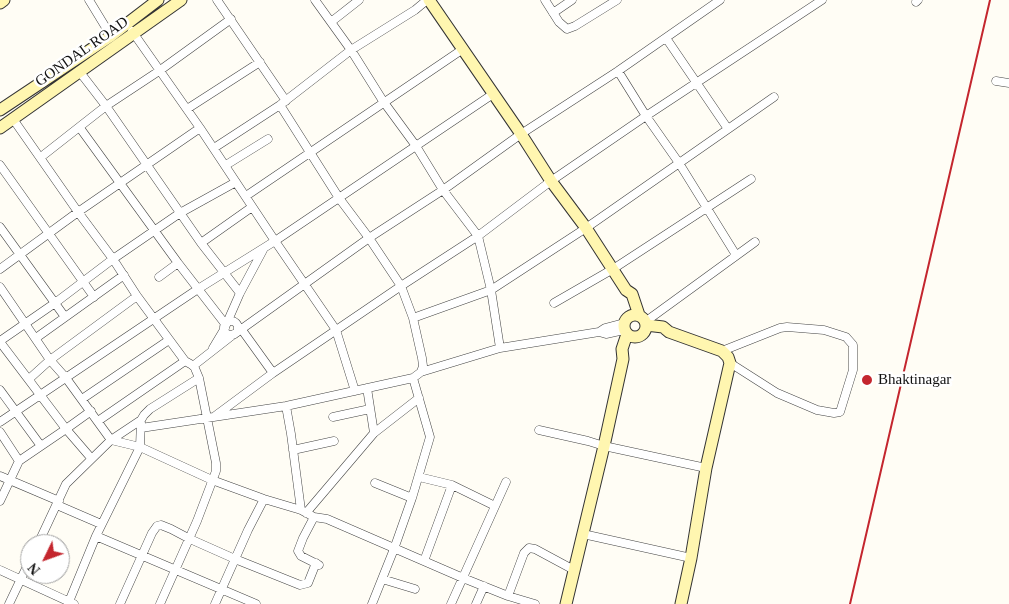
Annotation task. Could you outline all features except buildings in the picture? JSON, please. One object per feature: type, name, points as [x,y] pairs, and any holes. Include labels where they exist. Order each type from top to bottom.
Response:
[{"type":"main road","points":[[0,3],[4,0]]},
{"type":"main road","name":"GONDAL ROAD","points":[[0,110],[111,36],[158,0]]},
{"type":"main road","name":"GONDAL ROAD","points":[[0,128],[181,0]]},
{"type":"main road","points":[[428,0],[463,48],[551,181],[586,228],[626,290],[632,294],[642,321],[640,336],[627,331]]},
{"type":"main road","points":[[566,604],[623,359],[630,352],[627,318],[663,327],[670,332],[722,351],[728,357],[730,363],[706,468],[691,558],[681,604]]},
{"type":"street","points":[[89,0],[111,36]]},
{"type":"street","points":[[217,0],[260,62],[310,152],[339,198],[401,286],[413,318],[422,358],[422,372]]},
{"type":"street","points":[[315,0],[351,50],[383,101],[416,146],[443,190],[478,236],[491,290],[500,348]]},
{"type":"street","points":[[331,22],[359,0]]},
{"type":"street","points":[[214,148],[283,103],[351,50],[416,10],[428,0]]},
{"type":"street","points":[[545,0],[563,27],[567,29],[615,1]]},
{"type":"street","points":[[553,13],[572,0]]},
{"type":"street","points":[[193,366],[369,238],[443,190],[521,134],[618,71],[720,0]]},
{"type":"street","points":[[211,416],[401,286],[478,236],[551,181],[646,116],[822,0]]},
{"type":"street","points":[[41,157],[106,106],[160,71],[231,19]]},
{"type":"street","points":[[127,24],[226,165],[252,207],[336,330],[355,391]]},
{"type":"street","points":[[666,38],[728,129]]},
{"type":"street","points":[[246,196],[463,48]]},
{"type":"street","points":[[187,110],[260,62]]},
{"type":"street","points":[[79,71],[106,106],[201,243],[240,293]]},
{"type":"street","points":[[618,71],[646,116],[679,163],[736,255]]},
{"type":"street","points":[[996,81],[1009,84]]},
{"type":"street","points":[[0,422],[198,289],[264,249],[493,94]]},
{"type":"street","points":[[413,318],[491,290],[586,228],[774,97]]},
{"type":"street","points":[[13,119],[169,340],[185,361],[193,366],[199,378],[211,416],[216,463],[214,476],[190,539],[160,604]]},
{"type":"street","points":[[80,128],[198,289],[228,334],[237,333]]},
{"type":"street","points":[[0,269],[48,233],[200,128]]},
{"type":"street","points":[[226,165],[268,139]]},
{"type":"street","points":[[0,165],[94,297]]},
{"type":"street","points":[[554,303],[613,269],[750,179]]},
{"type":"street","points":[[91,458],[66,430],[0,342],[55,303],[83,280],[180,213],[236,182]]},
{"type":"street","points":[[201,243],[252,207]]},
{"type":"street","points":[[0,228],[65,317]]},
{"type":"street","points":[[642,321],[755,242]]},
{"type":"street","points":[[211,352],[264,249]]},
{"type":"street","points":[[159,277],[178,263]]},
{"type":"street","points":[[36,338],[124,275]]},
{"type":"street","points":[[0,287],[50,360],[66,378],[111,440],[140,447],[214,476],[264,499],[314,517],[327,519],[463,578],[508,596],[535,604]]},
{"type":"street","points":[[29,379],[50,360],[137,296]]},
{"type":"street","points":[[225,327],[231,322],[235,323],[238,329],[237,333],[273,373]]},
{"type":"street","points":[[722,351],[787,327],[824,330],[846,337],[851,340],[853,345],[853,370],[840,412],[834,413],[817,410],[777,393],[730,363]]},
{"type":"street","points":[[43,534],[66,484],[111,440],[141,424],[286,406],[413,378],[422,372],[500,348],[599,332],[606,334],[627,331]]},
{"type":"street","points":[[82,399],[169,340]]},
{"type":"street","points":[[98,421],[185,361]]},
{"type":"street","points":[[29,584],[70,603],[101,524],[140,447],[141,424],[150,409],[199,378]]},
{"type":"street","points":[[372,604],[412,498],[430,437],[413,378]]},
{"type":"street","points":[[366,388],[374,433]]},
{"type":"street","points":[[0,390],[41,446]]},
{"type":"street","points":[[303,512],[374,433],[420,398]]},
{"type":"street","points":[[286,406],[303,512]]},
{"type":"street","points":[[333,417],[370,409]]},
{"type":"street","points":[[0,501],[19,461],[91,411]]},
{"type":"street","points":[[539,430],[706,468]]},
{"type":"street","points":[[0,432],[19,461]]},
{"type":"street","points":[[293,450],[334,441]]},
{"type":"street","points":[[0,476],[101,524]]},
{"type":"street","points":[[419,477],[452,485],[494,506]]},
{"type":"street","points":[[451,604],[506,482]]},
{"type":"street","points":[[375,483],[412,498]]},
{"type":"street","points":[[424,561],[452,485]]},
{"type":"street","points":[[215,604],[264,499]]},
{"type":"street","points":[[120,604],[152,533],[157,526],[161,525],[235,560],[300,586],[308,583],[318,564],[300,556],[298,551],[302,538],[314,517]]},
{"type":"street","points":[[583,534],[691,558]]},
{"type":"street","points":[[96,536],[256,604]]},
{"type":"street","points":[[508,596],[524,552],[529,548],[535,549],[574,570]]},
{"type":"street","points":[[0,570],[20,580],[10,604]]},
{"type":"street","points":[[382,578],[415,589]]},
{"type":"street","points":[[476,604],[484,586]]},
{"type":"railway","points":[[850,604],[990,0]]},
{"type":"place","name":"Bhaktinagar","points":[[867,380]]}]
